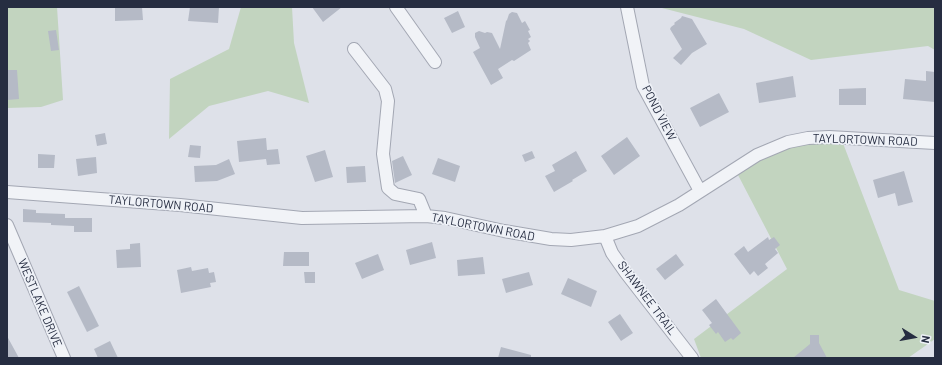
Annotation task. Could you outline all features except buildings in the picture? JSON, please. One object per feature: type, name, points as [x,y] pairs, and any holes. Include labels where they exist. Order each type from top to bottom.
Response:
[{"type":"street","points":[[396,7],[434,62]]},
{"type":"street","name":"POND VIEW","points":[[627,7],[644,86],[700,191]]},
{"type":"street","points":[[354,49],[385,89],[388,101],[383,154],[388,188],[395,194],[419,199],[426,216]]},
{"type":"street","name":"TAYLORTOWN ROAD","points":[[7,192],[180,205],[302,218],[426,216],[445,218],[504,231],[551,239],[572,240],[605,236],[628,230],[648,222],[674,208],[756,155],[788,142],[808,138],[829,137],[935,143]]},
{"type":"street","name":"WESTLAKE DRIVE","points":[[7,225],[64,358]]},
{"type":"street","name":"SHAWNEE TRAIL","points":[[605,236],[612,253],[626,273],[692,358]]},
{"type":"green space","points":[[7,7],[57,7],[63,100],[41,107],[7,108]]},
{"type":"green space","points":[[241,7],[292,7],[294,43],[309,103],[268,91],[209,106],[169,139],[170,79],[229,49]]},
{"type":"green space","points":[[658,7],[935,7],[935,50],[928,46],[811,60],[744,29]]},
{"type":"green space","points":[[841,138],[899,290],[935,301],[935,339],[908,358],[701,358],[694,339],[787,269],[738,175],[784,144]]}]
